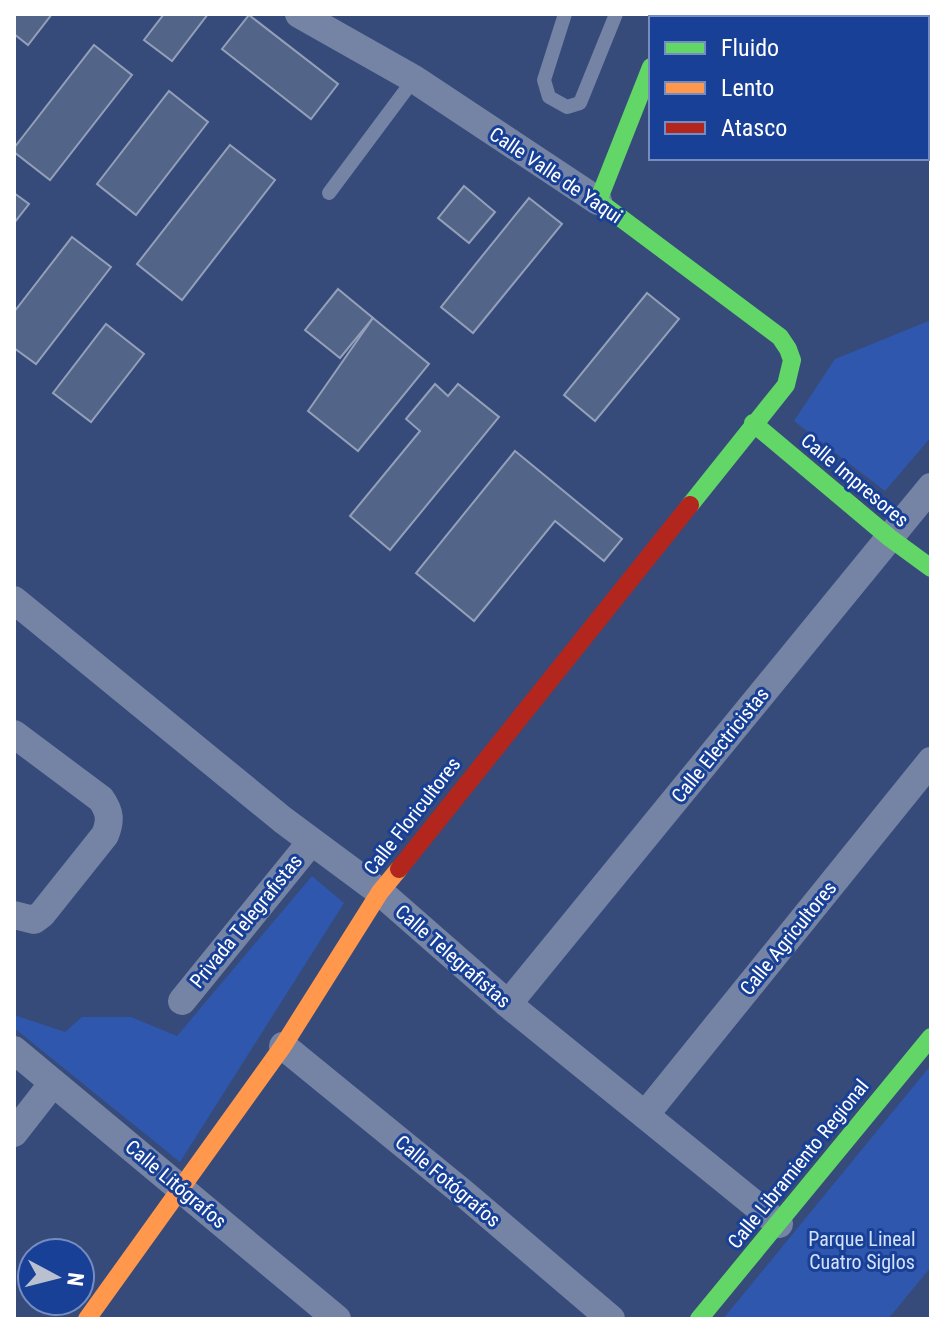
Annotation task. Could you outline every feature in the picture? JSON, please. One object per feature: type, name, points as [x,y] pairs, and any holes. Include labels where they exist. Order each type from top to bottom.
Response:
[{"type":"street","name":"Calle Valle de Yaqui","points":[[299,14],[414,79],[598,201],[780,337],[794,359]]},
{"type":"street","points":[[598,201],[649,72]]},
{"type":"street","name":"Calle Floricultores","points":[[87,1319],[283,1046],[380,892],[786,385],[794,359]]},
{"type":"street","name":"Calle Impresores","points":[[753,423],[890,538],[931,568]]},
{"type":"street","name":"Calle Electricistas","points":[[508,1004],[931,487]]},
{"type":"street","name":"Calle Telegrafistas","points":[[14,600],[311,842],[380,892],[508,1004],[779,1224]]},
{"type":"street","points":[[14,734],[101,799],[109,810],[110,822],[96,847],[42,914],[34,920],[14,915]]},
{"type":"street","name":"Calle Agricultores","points":[[645,1115],[931,761]]},
{"type":"street","name":"Privada Telegrafistas","points":[[182,1001],[311,842]]},
{"type":"street","name":"Calle Libramiento Regional","points":[[699,1319],[931,1037]]},
{"type":"street","name":"Calle Fotógrafos","points":[[283,1046],[611,1319]]},
{"type":"street","name":"Calle Litógrafos","points":[[14,1050],[182,1189],[326,1316]]},
{"type":"street","points":[[14,1133],[53,1083]]},
{"type":"lane","points":[[565,14],[544,80],[549,97],[567,107],[580,103],[616,14]]},
{"type":"lane","points":[[329,193],[414,79]]},
{"type":"green space","points":[[931,320],[931,437],[885,491],[794,421],[835,359]]},
{"type":"green space","points":[[312,876],[344,903],[180,1162],[14,1028],[14,1015],[65,1032],[82,1017],[131,1017],[177,1036]]},
{"type":"green space","name":"Parque Lineal Cuatro Siglos","points":[[931,1065],[931,1267],[888,1319],[723,1319]]},
{"type":"building","points":[[14,14],[52,14],[28,45],[14,34]]},
{"type":"building","points":[[164,14],[208,14],[172,61],[144,40]]},
{"type":"building","points":[[249,15],[338,84],[311,119],[222,49]]},
{"type":"building","points":[[94,45],[132,75],[50,180],[14,152],[14,148]]},
{"type":"building","points":[[169,91],[208,122],[136,215],[97,184]]},
{"type":"building","points":[[230,145],[275,180],[182,300],[137,264]]},
{"type":"building","points":[[464,186],[495,212],[469,243],[438,218]]},
{"type":"building","points":[[14,193],[29,204],[14,223]]},
{"type":"building","points":[[529,198],[562,224],[473,333],[441,307]]},
{"type":"building","points":[[72,237],[111,267],[36,364],[14,348],[14,312]]},
{"type":"building","points":[[338,289],[373,318],[340,358],[305,330]]},
{"type":"building","points":[[647,293],[679,319],[595,421],[564,395]]},
{"type":"building","points":[[373,318],[429,364],[358,451],[308,411]]},
{"type":"building","points":[[106,324],[144,354],[91,422],[53,393]]},
{"type":"building","points":[[435,384],[448,396],[458,384],[499,417],[390,550],[350,516],[420,431],[406,419]]},
{"type":"building","points":[[515,451],[622,539],[604,561],[555,521],[474,621],[416,573]]},
{"type":"traffic: fast","points":[[649,72],[598,201],[780,337],[792,360],[786,385],[690,505]]},
{"type":"traffic: fast","points":[[753,423],[890,538],[931,568]]},
{"type":"traffic: fast","points":[[699,1319],[931,1037]]},
{"type":"traffic: slow","points":[[87,1319],[283,1046],[380,892],[399,869]]},
{"type":"traffic: jam","points":[[399,869],[690,505]]}]
